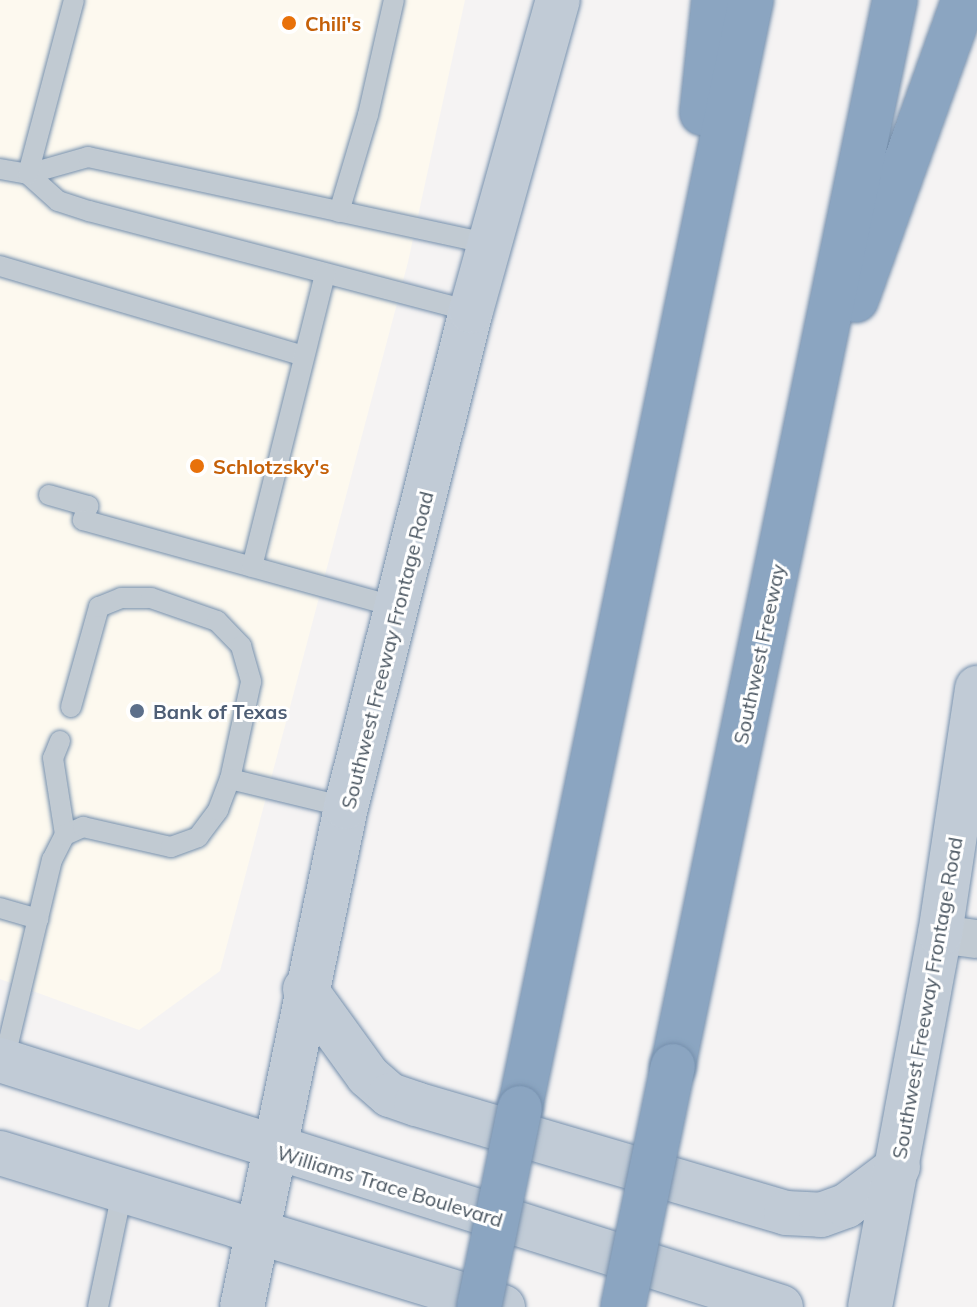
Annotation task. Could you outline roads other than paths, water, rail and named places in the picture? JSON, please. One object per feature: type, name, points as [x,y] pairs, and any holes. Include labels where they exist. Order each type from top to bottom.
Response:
[{"type":"highway","points":[[679,344],[714,0]]},
{"type":"highway","points":[[479,1307],[751,0]]},
{"type":"highway","name":"Southwest Freeway","points":[[623,1307],[895,0]]},
{"type":"highway","points":[[801,453],[964,0]]},
{"type":"main road","name":"Southwest Freeway Frontage Road","points":[[242,1307],[305,989],[346,807],[400,608],[471,311],[558,0]]},
{"type":"main road","name":"Southwest Freeway Frontage Road","points":[[870,1307],[898,1167],[959,936],[977,688]]},
{"type":"main road","points":[[305,989],[368,1076],[390,1095],[431,1109],[786,1213],[821,1215],[846,1206],[898,1167]]},
{"type":"main road","name":"Williams Trace Boulevard","points":[[2,1061],[274,1150],[781,1307]]},
{"type":"main road","points":[[0,1153],[503,1307]]},
{"type":"lane","points":[[28,174],[74,0]]},
{"type":"lane","points":[[339,212],[368,115],[394,0]]},
{"type":"lane","points":[[0,169],[28,174],[88,157],[490,244]]},
{"type":"lane","points":[[28,174],[58,201],[471,311]]},
{"type":"lane","points":[[0,266],[304,356]]},
{"type":"lane","points":[[252,567],[325,274]]},
{"type":"lane","points":[[49,495],[88,506],[83,520],[400,608]]},
{"type":"lane","points":[[65,835],[83,827],[171,847],[198,837],[218,810],[230,779],[251,682],[241,646],[217,621],[151,598],[121,598],[99,607],[71,707]]},
{"type":"lane","points":[[2,1061],[52,860],[65,835],[53,758],[60,741]]},
{"type":"lane","points":[[230,779],[346,807]]},
{"type":"lane","points":[[0,908],[38,919]]},
{"type":"lane","points":[[98,1307],[122,1192]]},
{"type":"place","name":"Chili's","points":[[289,23]]},
{"type":"place","name":"Schlotzsky's","points":[[197,466]]},
{"type":"place","name":"Bank of Texas","points":[[137,711]]}]
